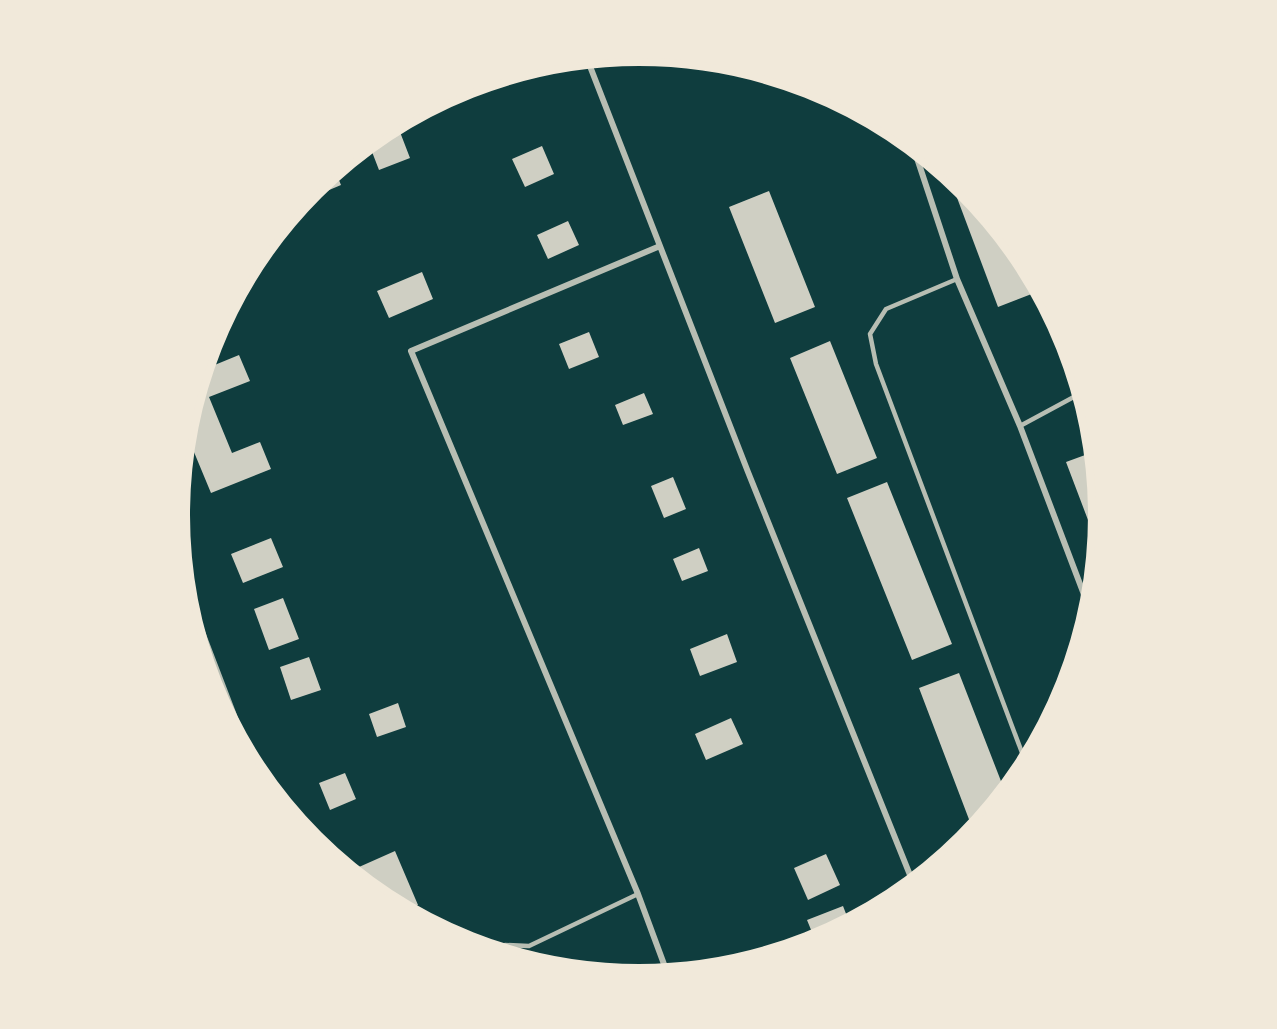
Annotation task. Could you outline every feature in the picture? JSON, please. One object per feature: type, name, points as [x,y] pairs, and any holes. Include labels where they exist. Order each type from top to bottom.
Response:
[{"type":"street","points":[[589,64],[757,494],[911,876]]},
{"type":"street","points":[[917,158],[957,279],[1020,426],[1084,595]]},
{"type":"street","points":[[660,246],[411,351],[638,894],[665,967]]},
{"type":"street","points":[[199,624],[238,727]]},
{"type":"lane","points":[[957,279],[885,309],[870,334],[876,364],[1023,754]]},
{"type":"lane","points":[[1020,426],[1076,396]]},
{"type":"lane","points":[[502,946],[529,946],[638,894]]},
{"type":"building","points":[[400,132],[410,158],[379,170],[371,149]]},
{"type":"building","points":[[542,146],[554,174],[525,187],[512,159]]},
{"type":"building","points":[[337,176],[341,185],[317,195]]},
{"type":"building","points":[[954,189],[998,239],[1034,293],[998,307]]},
{"type":"building","points":[[769,191],[815,307],[775,323],[729,207]]},
{"type":"building","points":[[568,221],[579,245],[548,259],[537,235]]},
{"type":"building","points":[[422,272],[433,299],[389,318],[377,291]]},
{"type":"building","points":[[589,332],[599,357],[569,369],[559,344]]},
{"type":"building","points":[[830,341],[877,458],[837,474],[790,358]]},
{"type":"building","points":[[239,355],[250,381],[209,397],[232,453],[260,442],[271,469],[211,493],[191,444],[201,397],[211,367]]},
{"type":"building","points":[[644,393],[653,414],[623,425],[615,405]]},
{"type":"building","points":[[1088,454],[1091,529],[1066,462]]},
{"type":"building","points":[[673,477],[686,509],[664,518],[651,486]]},
{"type":"building","points":[[887,482],[952,644],[912,660],[847,498]]},
{"type":"building","points":[[271,538],[283,567],[243,583],[231,554]]},
{"type":"building","points":[[699,548],[708,571],[682,581],[673,559]]},
{"type":"building","points":[[283,598],[299,639],[269,650],[254,609]]},
{"type":"building","points":[[727,634],[737,662],[700,676],[690,649]]},
{"type":"building","points":[[309,657],[321,690],[291,700],[280,667]]},
{"type":"building","points":[[959,673],[1002,784],[970,822],[919,688]]},
{"type":"building","points":[[398,703],[406,727],[377,737],[369,714]]},
{"type":"building","points":[[731,718],[743,744],[706,760],[695,734]]},
{"type":"building","points":[[345,773],[356,799],[330,810],[319,783]]},
{"type":"building","points":[[395,851],[418,905],[413,907],[387,891],[362,873],[359,867]]},
{"type":"building","points":[[826,854],[840,885],[808,900],[794,868]]},
{"type":"building","points":[[843,906],[847,917],[812,933],[807,920]]}]
